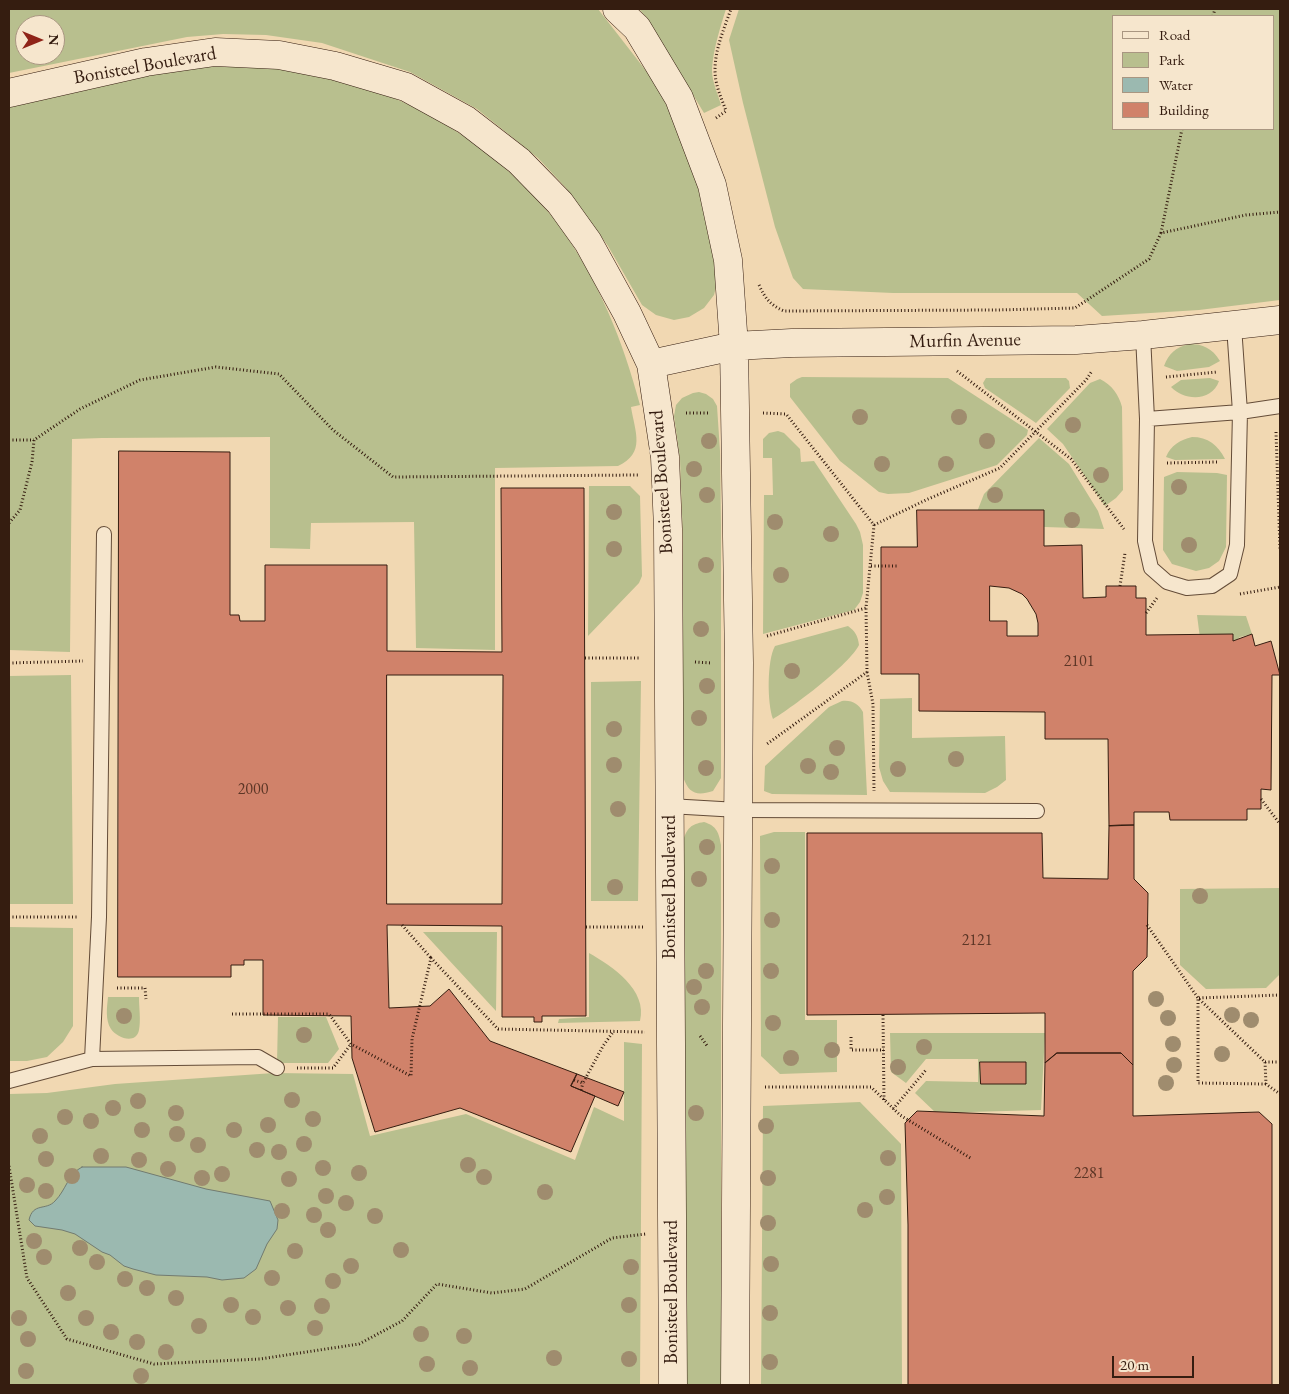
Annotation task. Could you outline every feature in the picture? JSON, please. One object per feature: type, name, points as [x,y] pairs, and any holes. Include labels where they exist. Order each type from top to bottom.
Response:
[{"type":"street","points":[[618,9],[637,28],[679,98],[712,184],[728,260],[734,346],[739,663],[735,1385]]},
{"type":"street","name":"Bonisteel Boulevard","points":[[9,93],[146,62],[216,52],[279,56],[335,66],[406,87],[466,120],[519,162],[560,203],[588,242],[627,313],[652,364],[665,457],[668,529],[673,1385]]},
{"type":"street","name":"Murfin Avenue","points":[[652,364],[734,346],[784,343],[1076,340],[1143,335],[1280,320]]},
{"type":"lane","points":[[1143,335],[1147,419],[1145,541],[1151,568],[1167,582],[1187,588],[1195,588],[1212,586],[1230,574],[1237,545],[1240,412],[1234,326]]},
{"type":"lane","points":[[1147,419],[1240,412],[1280,406]]},
{"type":"lane","points":[[92,1059],[99,917],[104,534]]},
{"type":"lane","points":[[669,806],[738,810],[1037,811]]},
{"type":"lane","points":[[9,1081],[92,1059],[258,1057],[277,1068]]},
{"type":"path","points":[[718,125],[716,118],[726,111],[716,85],[715,64],[731,9]]},
{"type":"path","points":[[758,282],[766,299],[784,311],[1075,308],[1149,259],[1161,233],[1182,130]]},
{"type":"path","points":[[1161,233],[1246,216],[1280,212]]},
{"type":"path","points":[[9,440],[34,440],[80,410],[140,380],[216,367],[280,374],[334,430],[393,477],[646,475]]},
{"type":"path","points":[[957,371],[1071,459],[1125,530]]},
{"type":"path","points":[[874,525],[1000,468],[1086,380],[1092,371]]},
{"type":"path","points":[[1165,377],[1222,372]]},
{"type":"path","points":[[685,412],[712,412]]},
{"type":"path","points":[[759,413],[786,414],[874,525],[866,608],[867,672],[873,704],[874,791]]},
{"type":"path","points":[[1276,432],[1280,550]]},
{"type":"path","points":[[9,523],[20,510],[32,462],[34,440]]},
{"type":"path","points":[[1164,463],[1220,462]]},
{"type":"path","points":[[1120,586],[1125,553]]},
{"type":"path","points":[[871,566],[898,566]]},
{"type":"path","points":[[1146,613],[1157,598]]},
{"type":"path","points":[[766,636],[866,608]]},
{"type":"path","points":[[585,658],[649,658]]},
{"type":"path","points":[[9,663],[61,662]]},
{"type":"path","points":[[692,662],[720,663]]},
{"type":"path","points":[[764,746],[867,672]]},
{"type":"path","points":[[1261,800],[1280,824]]},
{"type":"path","points":[[9,917],[63,917]]},
{"type":"path","points":[[1148,925],[1198,998],[1265,1062],[1280,1062]]},
{"type":"path","points":[[402,926],[498,1029],[648,1032]]},
{"type":"path","points":[[586,927],[649,927]]},
{"type":"path","points":[[232,1014],[329,1014],[351,1044],[411,1076],[412,1039],[431,958]]},
{"type":"path","points":[[96,988],[145,988],[146,999]]},
{"type":"path","points":[[1198,998],[1280,995]]},
{"type":"path","points":[[1198,998],[1198,1083],[1266,1084],[1280,1094]]},
{"type":"path","points":[[884,1015],[884,1100]]},
{"type":"path","points":[[580,1090],[602,1046],[614,1032]]},
{"type":"path","points":[[696,1032],[711,1051]]},
{"type":"path","points":[[851,1036],[851,1050],[884,1050]]},
{"type":"path","points":[[277,1068],[333,1068],[351,1044]]},
{"type":"path","points":[[1265,1062],[1266,1084]]},
{"type":"path","points":[[893,1109],[926,1070]]},
{"type":"path","points":[[574,1080],[583,1084]]},
{"type":"path","points":[[757,1087],[871,1087],[900,1115],[972,1159]]},
{"type":"path","points":[[9,1166],[27,1278],[67,1339],[154,1364],[260,1359],[359,1344],[402,1321],[437,1284],[492,1293],[525,1289],[612,1238],[650,1234]]},
{"type":"green space","points":[[9,9],[598,9],[654,81],[683,137],[709,221],[717,283],[714,295],[704,308],[689,317],[674,320],[656,315],[642,305],[608,246],[566,188],[538,158],[477,109],[410,72],[322,43],[266,35],[223,34],[187,37],[65,62],[65,15],[15,15],[15,65],[49,65],[9,73]]},
{"type":"green space","points":[[639,9],[726,9],[715,47],[712,70],[721,105],[704,113],[646,17]]},
{"type":"green space","points":[[739,9],[1280,9],[1280,300],[1199,310],[1102,316],[1077,293],[893,293],[803,289],[793,278],[775,227],[729,40]]},
{"type":"green space","points":[[264,65],[311,72],[348,81],[384,94],[451,128],[483,150],[512,174],[552,216],[574,248],[598,290],[618,335],[640,405],[631,407],[636,433],[635,448],[627,461],[618,466],[495,468],[495,650],[416,648],[414,522],[311,523],[310,549],[270,548],[270,437],[72,439],[70,652],[9,650],[9,104],[195,66]]},
{"type":"green space","points":[[1189,344],[1207,348],[1220,361],[1209,367],[1177,371],[1164,366],[1173,352]]},
{"type":"green space","points":[[802,377],[948,378],[1028,430],[1027,435],[997,465],[909,493],[888,494],[879,492],[840,461],[790,397],[790,384]]},
{"type":"green space","points":[[986,378],[1066,378],[1069,381],[1070,388],[1036,423],[985,388],[983,383]]},
{"type":"green space","points":[[1210,378],[1219,381],[1210,393],[1204,396],[1190,397],[1177,392],[1171,387],[1181,380]]},
{"type":"green space","points":[[1100,379],[1114,391],[1122,407],[1123,490],[1105,506],[1063,444],[1047,429],[1090,383]]},
{"type":"green space","points":[[699,392],[713,399],[717,406],[721,525],[721,778],[713,791],[702,793],[691,790],[683,777],[683,541],[680,459],[674,416],[676,405],[682,398]]},
{"type":"green space","points":[[778,431],[784,433],[800,449],[801,462],[814,461],[856,524],[863,545],[863,593],[860,602],[854,610],[763,634],[764,495],[773,495],[772,458],[763,458],[763,439],[769,433]]},
{"type":"green space","points":[[1192,437],[1208,440],[1219,450],[1225,459],[1175,460],[1166,457],[1170,449],[1176,444]]},
{"type":"green space","points":[[1039,438],[1069,464],[1098,511],[1104,529],[1045,527],[995,518],[975,517],[984,494]]},
{"type":"green space","points":[[1177,472],[1227,475],[1226,547],[1219,561],[1209,568],[1196,571],[1172,564],[1163,550],[1164,477]]},
{"type":"green space","points":[[589,486],[630,486],[640,496],[642,576],[639,583],[588,636]]},
{"type":"green space","points":[[1197,615],[1246,616],[1252,634],[1240,637],[1226,650],[1201,646]]},
{"type":"green space","points":[[848,626],[856,634],[859,642],[853,653],[820,685],[773,719],[769,682],[770,661],[775,646]]},
{"type":"green space","points":[[71,675],[73,904],[9,904],[9,676]]},
{"type":"green space","points":[[641,681],[638,901],[591,901],[591,682]]},
{"type":"green space","points":[[912,698],[912,738],[1005,736],[1006,780],[985,793],[890,792],[883,781],[879,767],[880,699]]},
{"type":"green space","points":[[842,701],[855,703],[863,712],[867,795],[772,794],[764,791],[765,766],[829,707]]},
{"type":"green space","points":[[704,822],[717,830],[721,845],[721,1385],[684,1385],[683,841],[690,827]]},
{"type":"green space","points":[[774,832],[805,832],[805,1020],[837,1020],[837,1072],[780,1074],[761,1056],[760,836]]},
{"type":"green space","points":[[1280,888],[1280,974],[1266,988],[1206,989],[1180,965],[1180,889]]},
{"type":"green space","points":[[9,927],[73,928],[73,1026],[63,1042],[47,1057],[27,1061],[9,1061]]},
{"type":"green space","points":[[423,932],[497,932],[496,1011]]},
{"type":"green space","points":[[589,953],[617,972],[633,989],[639,999],[640,1021],[558,1023],[559,1019],[589,1017]]},
{"type":"green space","points":[[108,997],[139,997],[140,1026],[137,1035],[130,1039],[117,1035],[111,1029],[107,1018]]},
{"type":"green space","points":[[278,1017],[326,1017],[339,1049],[328,1063],[277,1063]]},
{"type":"green space","points":[[890,1033],[1045,1033],[1041,1110],[936,1113],[915,1093],[926,1081],[978,1082],[978,1059],[926,1059],[906,1083],[891,1072]]},
{"type":"green space","points":[[624,1042],[642,1044],[640,1385],[9,1385],[9,1094],[47,1093],[115,1084],[274,1073],[353,1074],[370,1136],[466,1114],[575,1160],[594,1107],[624,1121]]},
{"type":"green space","points":[[860,1102],[901,1144],[902,1385],[761,1385],[763,1106]]},
{"type":"water","points":[[82,1167],[126,1167],[206,1189],[270,1201],[278,1220],[277,1229],[267,1244],[256,1269],[244,1278],[222,1280],[207,1277],[156,1275],[133,1269],[124,1266],[110,1255],[102,1252],[75,1234],[35,1226],[29,1220],[33,1211],[48,1206],[55,1201],[73,1174]]},
{"type":"building","points":[[119,451],[230,452],[230,615],[239,615],[240,621],[265,621],[265,565],[387,565],[387,651],[502,652],[501,488],[584,488],[586,1016],[542,1016],[542,1022],[534,1022],[534,1017],[502,1017],[502,926],[387,925],[389,1008],[430,1006],[449,989],[490,1041],[577,1074],[571,1086],[595,1096],[571,1152],[460,1108],[375,1132],[352,1058],[351,1016],[263,1015],[263,960],[244,960],[244,965],[231,965],[231,977],[118,977]],"holes":[[[387,675],[503,675],[502,904],[387,904]]]},
{"type":"building","points":[[917,510],[1044,510],[1044,546],[1082,545],[1083,598],[1106,597],[1106,586],[1136,586],[1136,598],[1146,598],[1146,635],[1233,634],[1233,641],[1252,634],[1255,646],[1271,641],[1280,675],[1272,675],[1271,790],[1261,789],[1261,809],[1247,809],[1247,820],[1170,820],[1169,812],[1134,812],[1134,825],[1109,826],[1108,739],[1045,739],[1045,712],[919,711],[919,674],[881,674],[881,547],[917,547]]},
{"type":"building","points":[[990,586],[1009,588],[1022,594],[1027,599],[1036,614],[1038,636],[1007,636],[1007,621],[990,621]]},
{"type":"building","points":[[1134,825],[1134,879],[1148,893],[1147,957],[1133,971],[1133,1065],[1121,1053],[1057,1053],[1045,1063],[1045,1013],[807,1015],[807,833],[1042,833],[1043,878],[1108,879],[1109,826]]},
{"type":"building","points":[[1057,1053],[1121,1053],[1133,1065],[1133,1116],[1259,1112],[1272,1124],[1272,1385],[908,1385],[908,1225],[905,1123],[917,1111],[1044,1116],[1045,1063]]},
{"type":"building","points":[[980,1062],[1026,1062],[1026,1084],[981,1084]]},
{"type":"building","points":[[577,1074],[624,1092],[618,1106],[571,1086]]}]
